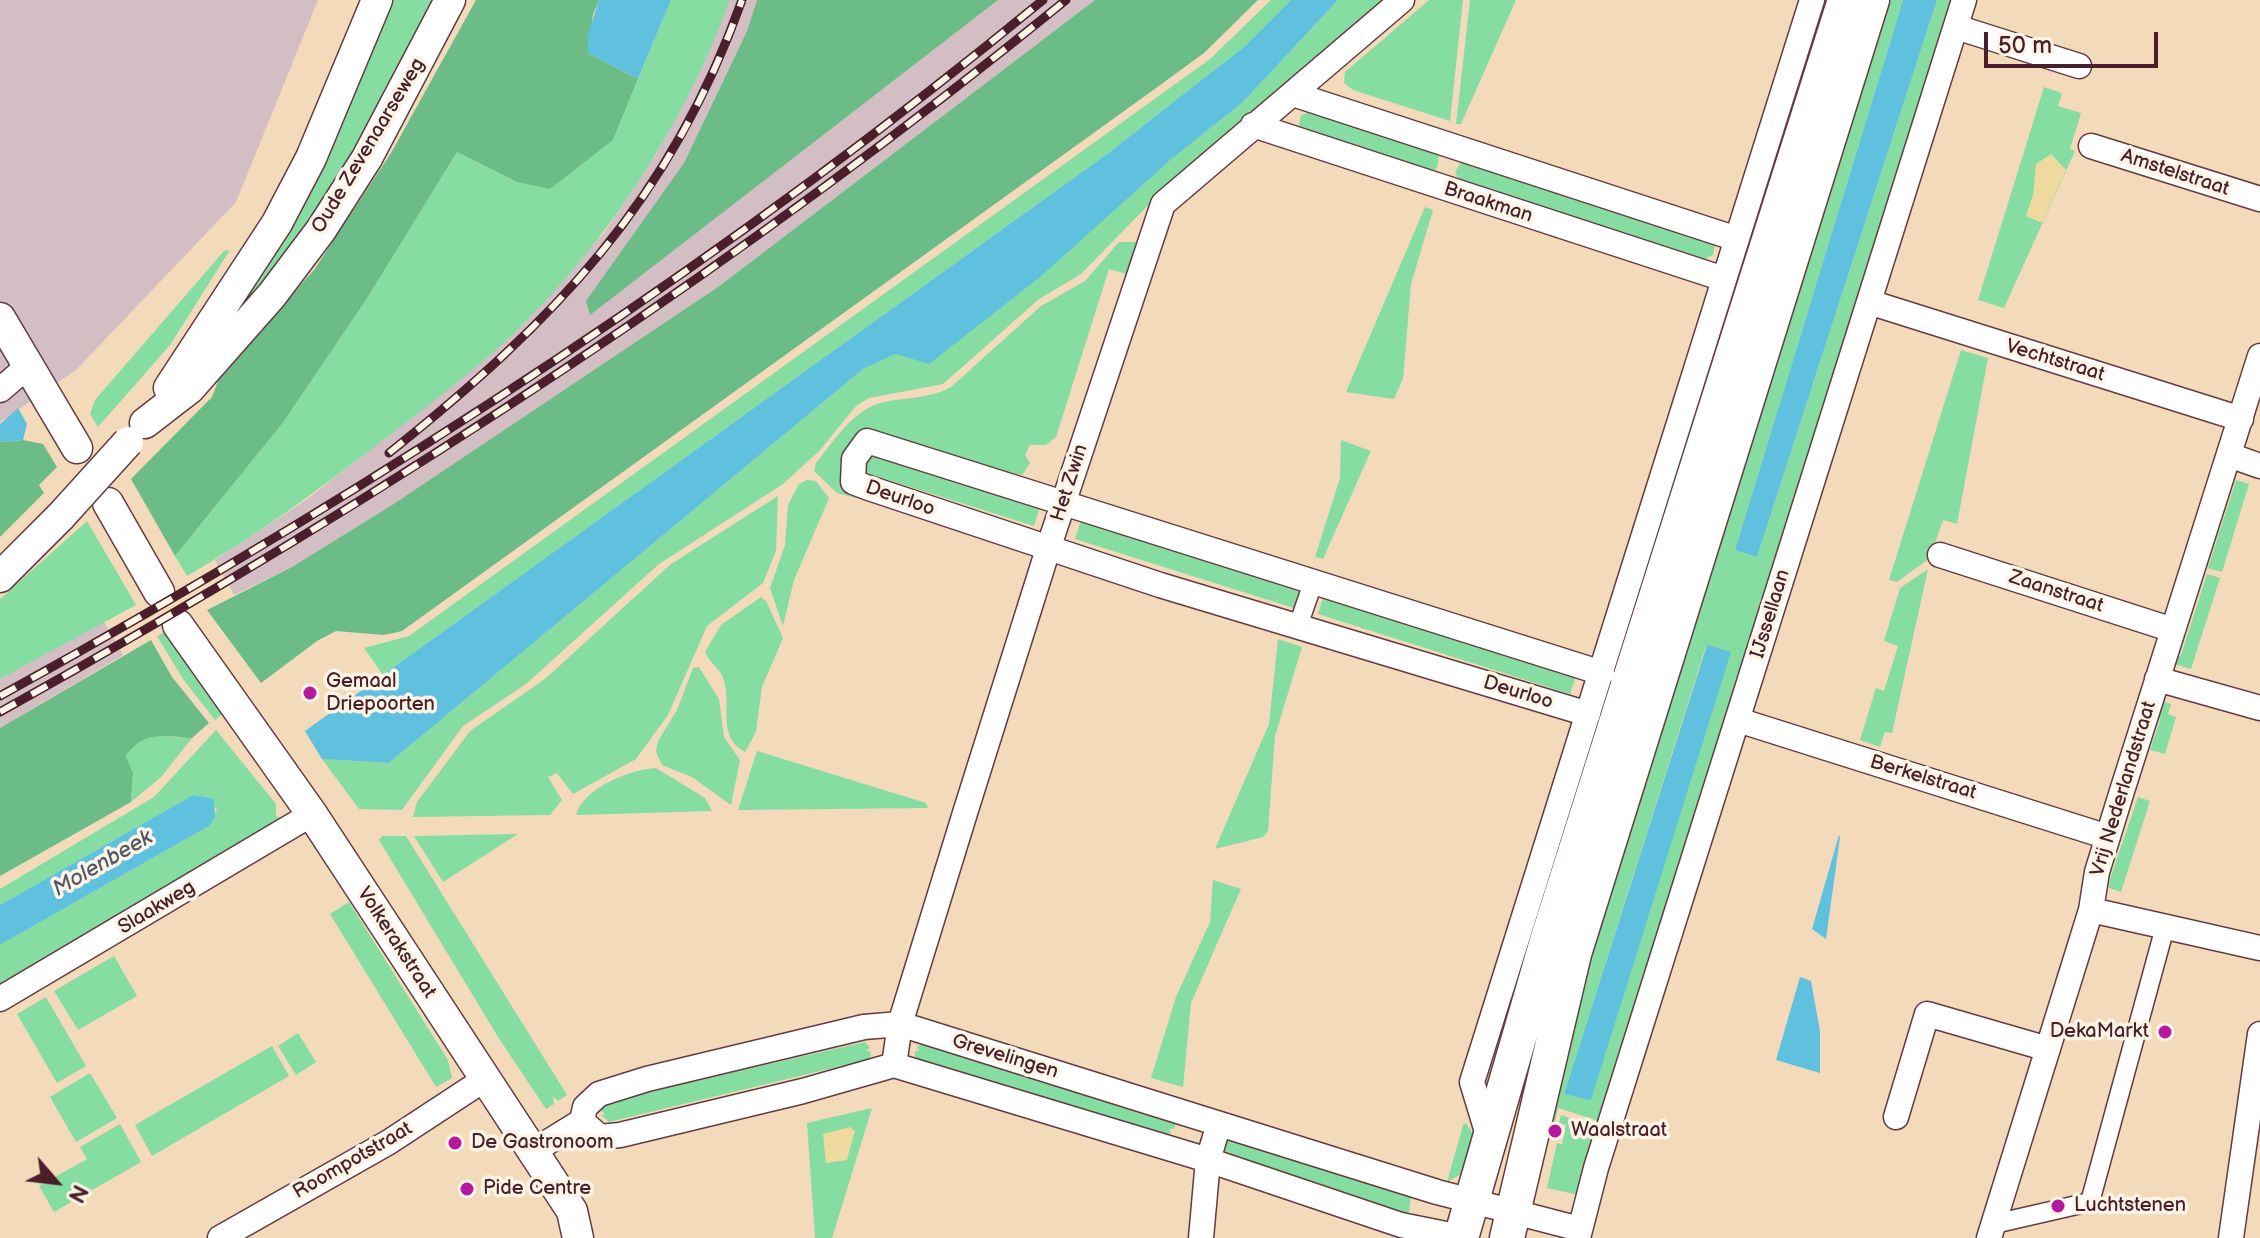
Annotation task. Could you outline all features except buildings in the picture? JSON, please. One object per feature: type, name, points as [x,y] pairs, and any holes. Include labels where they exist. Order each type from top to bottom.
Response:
[{"type":"main road","points":[[1463,1238],[1469,1201],[1488,1135],[1845,0]]},
{"type":"main road","points":[[1509,1225],[1574,954],[1872,0]]},
{"type":"street","name":"Oude Zevenaarseweg","points":[[0,577],[61,516],[136,432],[277,223],[311,158],[377,0]]},
{"type":"street","name":"Oude Zevenaarseweg","points":[[136,432],[189,389],[272,295],[321,230],[367,158],[450,0]]},
{"type":"street","name":"Het Zwin","points":[[894,1065],[900,1024],[1049,546],[1163,204],[1402,0]]},
{"type":"street","points":[[1488,1135],[1472,1082],[1812,0]]},
{"type":"street","name":"IJssellaan","points":[[1437,1192],[1469,1201],[1509,1225],[1579,1233],[1596,1168],[1964,0]]},
{"type":"street","points":[[1956,27],[2079,66]]},
{"type":"street","points":[[1293,94],[1737,239]]},
{"type":"street","name":"Braakman","points":[[1253,125],[1724,279]]},
{"type":"street","name":"Amstelstraat","points":[[2091,146],[2260,199]]},
{"type":"street","name":"Vechtstraat","points":[[1869,302],[2241,419]]},
{"type":"street","points":[[0,318],[77,448]]},
{"type":"street","name":"Vrij Nederlandstraat","points":[[1991,1231],[2091,910],[2108,837],[2260,356]]},
{"type":"street","points":[[0,390],[27,367]]},
{"type":"street","name":"Deurloo","points":[[1588,714],[1298,626],[853,482],[854,459],[867,441],[1602,673]]},
{"type":"street","points":[[2229,455],[2260,466]]},
{"type":"street","points":[[108,503],[159,592]]},
{"type":"street","name":"Zaanstraat","points":[[1940,555],[2173,630]]},
{"type":"street","points":[[1298,626],[1314,580]]},
{"type":"street","name":"Volkerakstraat","points":[[178,625],[312,814],[572,1211],[578,1238]]},
{"type":"street","points":[[2157,679],[2260,708]]},
{"type":"street","name":"Berkelstraat","points":[[1738,720],[2108,837]]},
{"type":"street","name":"Slaakweg","points":[[0,999],[312,814]]},
{"type":"street","points":[[2091,910],[2260,948]]},
{"type":"street","name":"Vrij Nederlandstraat","points":[[1991,1231],[2090,1202],[2165,927]]},
{"type":"street","points":[[1896,1117],[1927,1014],[2048,1049]]},
{"type":"street","name":"Grevelingen","points":[[532,1152],[582,1121],[585,1107],[599,1094],[635,1082],[864,1027],[900,1024],[1437,1192]]},
{"type":"street","points":[[2231,1238],[2260,1034]]},
{"type":"street","points":[[582,1121],[600,1137],[620,1135],[894,1065]]},
{"type":"street","name":"Grevelingen","points":[[894,1065],[1208,1160],[1425,1231],[1463,1238]]},
{"type":"street","name":"Roompotstraat","points":[[220,1238],[389,1142],[485,1079]]},
{"type":"street","points":[[1201,1238],[1208,1160],[1219,1124]]},
{"type":"shaded area","points":[[0,0],[318,0],[236,202],[76,370],[0,422]]},
{"type":"shaded area","points":[[730,0],[757,0],[747,31],[684,163],[590,314],[998,0],[1095,0],[718,287],[392,505],[292,567],[234,595],[215,560],[309,498],[508,339],[604,233],[657,153]]},
{"type":"shaded area","points":[[103,620],[123,655],[0,728],[0,679]]},
{"type":"green space","points":[[384,0],[442,0],[316,224],[204,349]]},
{"type":"green space","points":[[476,0],[599,0],[593,15],[588,53],[638,79],[613,140],[550,189],[517,182],[457,152],[366,300],[282,424],[175,556],[131,479],[212,397],[221,373],[314,270],[391,153]]},
{"type":"green space","points":[[671,0],[730,0],[711,47],[665,138],[639,181],[579,263],[509,338],[446,391],[286,512],[187,576],[175,556],[282,424],[366,300],[457,152],[517,182],[613,140]]},
{"type":"green space","points":[[757,0],[998,0],[590,315],[586,301],[684,163],[747,31]]},
{"type":"green space","points":[[1095,0],[1258,0],[1204,53],[402,631],[384,635],[336,631],[317,641],[261,683],[207,610],[292,567],[392,505],[718,287]]},
{"type":"green space","points":[[1271,0],[1291,0],[1245,46],[1107,154],[383,675],[364,648],[409,636],[1210,59]]},
{"type":"green space","points":[[1338,0],[1387,0],[1161,192],[1081,274],[1039,299],[943,384],[869,398],[856,406],[820,450],[783,484],[659,564],[526,684],[463,726],[402,810],[359,809],[322,759],[389,763],[863,369],[896,354],[1168,162],[1243,102]]},
{"type":"green space","points":[[1429,0],[1463,0],[1450,121],[1353,90],[1344,83],[1345,72]]},
{"type":"green space","points":[[1470,0],[1516,0],[1461,124],[1456,124]]},
{"type":"green space","points":[[1887,0],[1903,0],[1735,550],[1757,557],[1937,0],[1953,0],[1599,1121],[1558,1108],[1555,1122],[1552,1122],[1590,944]],"holes":[[[1706,646],[1730,653],[1591,1099],[1564,1094]]]},
{"type":"green space","points":[[2044,87],[2062,93],[2058,106],[2081,113],[2070,149],[2075,151],[2004,308],[1978,300]]},
{"type":"green space","points":[[1308,113],[1435,153],[1439,156],[1437,168],[1433,172],[1298,129],[1301,115]]},
{"type":"green space","points":[[1462,161],[1715,244],[1713,255],[1705,259],[1459,181],[1455,172]]},
{"type":"green space","points":[[1425,207],[1433,210],[1411,284],[1403,379],[1394,399],[1346,392]]},
{"type":"green space","points":[[1119,242],[1138,242],[1127,274],[1109,269],[1056,437],[1046,445],[1030,445],[1025,455],[1030,463],[1022,475],[853,440],[844,451],[841,467],[860,499],[837,493],[814,471],[816,463],[838,436],[863,411],[884,402],[926,396],[951,387],[1041,306],[1085,281]]},
{"type":"green space","points":[[230,250],[170,345],[98,427],[90,414],[95,400],[224,251]]},
{"type":"green space","points":[[1961,350],[1988,358],[1957,524],[1943,520],[1930,558],[1897,582],[1889,580]]},
{"type":"green space","points":[[23,440],[43,444],[57,467],[39,485],[44,493],[0,537],[0,442]]},
{"type":"green space","points":[[1341,440],[1371,451],[1323,559],[1315,557],[1340,478]]},
{"type":"green space","points":[[869,455],[1039,509],[1034,526],[866,473],[864,465]]},
{"type":"green space","points":[[807,480],[816,481],[829,498],[794,580],[783,626],[770,588],[785,545],[788,505],[799,484]]},
{"type":"green space","points":[[2236,480],[2249,484],[2222,572],[2208,568]]},
{"type":"green space","points":[[778,496],[776,551],[763,583],[707,626],[668,715],[636,759],[573,794],[557,773],[548,777],[562,800],[550,815],[413,817],[417,802],[470,731],[545,679],[671,564]]},
{"type":"green space","points":[[1081,520],[1302,591],[1297,609],[1075,539]]},
{"type":"green space","points":[[87,521],[136,605],[0,679],[0,599]]},
{"type":"green space","points":[[1928,569],[1892,733],[1885,732],[1880,747],[1860,740],[1876,688],[1884,691],[1898,646],[1884,641],[1900,588]]},
{"type":"green space","points":[[2207,574],[2220,578],[2191,669],[2171,663],[2181,655]]},
{"type":"green space","points":[[761,597],[766,601],[783,638],[762,687],[756,732],[745,752],[730,736],[724,682],[705,652],[721,625]]},
{"type":"green space","points":[[1323,598],[1576,676],[1570,694],[1318,614]]},
{"type":"green space","points":[[169,630],[195,675],[223,713],[215,720],[183,679],[157,636]]},
{"type":"green space","points":[[1278,639],[1302,647],[1275,736],[1268,831],[1263,837],[1215,849],[1269,724]]},
{"type":"green space","points":[[151,640],[172,677],[209,723],[192,738],[156,736],[140,742],[126,756],[133,773],[131,802],[0,876],[0,728]]},
{"type":"green space","points":[[699,667],[719,699],[724,737],[740,760],[731,805],[692,777],[662,765],[656,752],[658,741],[677,710],[693,668]]},
{"type":"green space","points":[[2164,702],[2171,704],[2168,714],[2176,717],[2165,754],[2150,750],[2160,720],[2156,711]]},
{"type":"green space","points":[[216,730],[276,804],[276,816],[285,820],[0,988],[0,945],[209,826],[217,809],[193,795],[0,905],[0,889],[154,797]]},
{"type":"green space","points":[[150,735],[192,738],[161,777],[131,802],[133,773],[126,756],[133,746]]},
{"type":"green space","points":[[757,751],[926,803],[928,808],[738,810]]},
{"type":"green space","points":[[656,768],[705,798],[712,811],[576,815],[588,796],[609,782],[634,772]]},
{"type":"green space","points":[[2138,797],[2150,801],[2121,892],[2109,888],[2110,879]]},
{"type":"green space","points":[[518,834],[443,882],[414,836]]},
{"type":"green space","points":[[382,836],[406,836],[567,1095],[558,1101],[553,1096],[554,1104],[546,1109],[498,1037],[379,840]]},
{"type":"green space","points":[[1213,880],[1241,889],[1191,1003],[1183,1087],[1151,1078],[1176,997],[1210,922]]},
{"type":"green space","points":[[349,902],[448,1060],[452,1078],[436,1087],[330,914]]},
{"type":"green space","points":[[114,956],[137,996],[78,1030],[54,991]]},
{"type":"green space","points":[[46,997],[86,1066],[57,1083],[17,1014]]},
{"type":"green space","points":[[298,1033],[316,1062],[296,1075],[278,1046]]},
{"type":"green space","points":[[865,1042],[870,1048],[866,1050],[871,1052],[870,1059],[609,1122],[601,1115],[605,1114],[600,1109],[604,1102]]},
{"type":"green space","points":[[924,1042],[1177,1122],[1174,1129],[1170,1129],[1171,1141],[915,1059],[915,1051],[920,1050],[916,1048]]},
{"type":"green space","points":[[272,1046],[289,1076],[152,1156],[135,1125]]},
{"type":"green space","points":[[90,1073],[117,1118],[76,1142],[50,1097]]},
{"type":"green space","points":[[872,1108],[832,1238],[815,1238],[807,1123]]},
{"type":"green space","points":[[1561,1115],[1596,1127],[1580,1183],[1583,1196],[1547,1188],[1557,1143],[1562,1144],[1566,1125],[1559,1123]]},
{"type":"green space","points":[[1466,1123],[1474,1136],[1463,1173],[1447,1182],[1463,1125]]},
{"type":"green space","points":[[120,1124],[141,1162],[54,1212],[39,1186],[87,1159],[80,1147]]},
{"type":"green space","points":[[1230,1139],[1411,1196],[1409,1212],[1403,1213],[1221,1152]]},
{"type":"sand","points":[[2051,154],[2066,170],[2042,223],[2026,216],[2033,195],[2036,164]]},
{"type":"sand","points":[[850,1127],[855,1131],[847,1160],[826,1163],[823,1134]]},
{"type":"water","points":[[599,0],[671,0],[638,79],[588,53],[588,35]]},
{"type":"water","points":[[1291,0],[1338,0],[1243,102],[1168,162],[1040,277],[929,364],[896,354],[863,369],[389,763],[322,759],[305,731],[1107,154],[1245,46]]},
{"type":"water","points":[[1903,0],[1937,0],[1757,557],[1735,550]]},
{"type":"water","points":[[18,408],[27,424],[23,440],[0,442],[0,424]]},
{"type":"water","points":[[1707,645],[1731,652],[1591,1100],[1564,1094]]},
{"type":"water","name":"Molenbeek","points":[[193,795],[214,799],[215,817],[209,826],[0,945],[0,905]]},
{"type":"water","points":[[1840,837],[1826,939],[1812,929]]},
{"type":"water","points":[[1800,977],[1811,981],[1820,1031],[1820,1073],[1776,1060]]},
{"type":"railway","points":[[389,453],[503,356],[554,306],[600,254],[642,198],[680,138],[713,72],[742,0]]},
{"type":"railway","points":[[0,696],[272,539],[538,372],[796,192],[921,98],[1043,0]]},
{"type":"railway","points":[[0,712],[278,551],[548,380],[812,196],[1066,0]]},
{"type":"place","name":"Gemaal Driepoorten","points":[[310,693]]},
{"type":"place","name":"DekaMarkt","points":[[2165,1032]]},
{"type":"place","name":"Waalstraat","points":[[1555,1131]]},
{"type":"place","name":"De Gastronoom","points":[[455,1143]]},
{"type":"place","name":"Pide Centre","points":[[467,1189]]},
{"type":"place","name":"Luchtstenen","points":[[2058,1206]]}]
